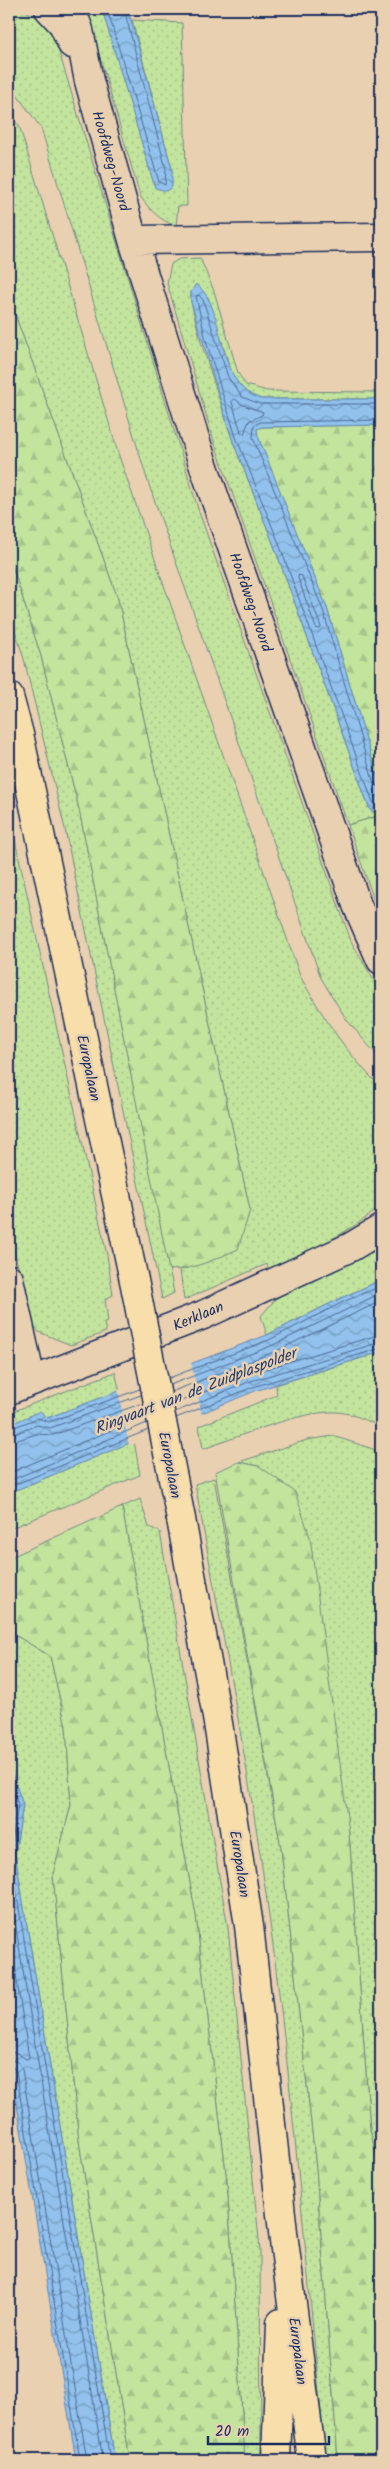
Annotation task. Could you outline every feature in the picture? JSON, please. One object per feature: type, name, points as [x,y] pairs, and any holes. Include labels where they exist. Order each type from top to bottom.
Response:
[{"type":"main road","name":"Europalaan","points":[[9,697],[20,734],[136,1290],[181,1519],[218,1723],[249,1926],[284,2241],[312,2460]]},
{"type":"main road","name":"Europalaan","points":[[276,2460],[284,2241]]},
{"type":"street","name":"Hoofdweg-Noord","points":[[49,9],[63,24],[89,82]]},
{"type":"street","name":"Hoofdweg-Noord","points":[[71,9],[79,30],[89,82],[134,240],[203,464],[357,905],[381,960]]},
{"type":"street","points":[[134,240],[381,237]]},
{"type":"street","name":"Kerklaan","points":[[20,1385],[203,1315],[351,1247],[381,1229]]},
{"type":"street","points":[[9,1279],[20,1385]]},
{"type":"green space","points":[[9,9],[25,11],[36,17],[55,39],[199,512],[351,941],[381,993],[381,1060],[346,1019],[321,978],[147,479],[41,128],[9,84]]},
{"type":"green space","points":[[86,9],[102,9],[155,187],[172,169],[132,20],[182,23],[187,206],[178,206],[176,226],[155,214],[140,196]]},
{"type":"green space","points":[[9,116],[19,125],[119,456],[300,976],[346,1049],[381,1087],[381,1206],[342,1234],[269,1271],[267,1264],[184,1300],[180,1270],[213,1260],[250,1210],[118,599],[9,298]]},
{"type":"green space","points":[[200,258],[214,291],[238,373],[246,385],[267,391],[381,392],[381,399],[261,399],[245,393],[232,375],[208,297],[191,292],[191,302],[201,342],[232,439],[273,543],[370,810],[380,815],[348,825],[213,438],[167,283],[171,264],[179,259]]},
{"type":"green space","points":[[9,298],[118,599],[250,1210],[238,1249],[204,1263],[178,1270],[169,1270],[79,809],[41,656],[9,555]]},
{"type":"green space","points":[[381,425],[381,789],[327,608],[257,435],[257,429],[261,427]]},
{"type":"green space","points":[[9,555],[41,656],[79,809],[174,1293],[162,1299],[65,829],[24,659],[9,611]]},
{"type":"green space","points":[[9,813],[107,1255],[113,1295],[105,1299],[108,1322],[104,1323],[106,1332],[71,1345],[39,1332],[31,1322],[9,1228]]},
{"type":"green space","points":[[381,815],[381,920],[348,825]]},
{"type":"green space","points":[[381,1248],[381,1280],[267,1335],[261,1316],[277,1297]]},
{"type":"green space","points":[[381,1352],[381,1427],[360,1418],[337,1412],[306,1415],[270,1425],[203,1449],[199,1426],[277,1395],[276,1385]]},
{"type":"green space","points":[[115,1372],[120,1392],[47,1418],[9,1425],[9,1413]]},
{"type":"green space","points":[[333,1436],[373,1449],[381,1456],[381,2176],[370,2130],[349,1832],[259,1466],[239,1462],[307,1440]]},
{"type":"green space","points":[[134,1441],[140,1475],[9,1529],[9,1493]]},
{"type":"green space","points":[[239,1462],[259,1466],[295,1492],[310,1537],[349,1832],[370,2130],[381,2176],[381,2460],[338,2460],[316,2168],[281,1848],[215,1472]]},
{"type":"green space","points":[[214,1478],[281,1848],[316,2168],[338,2460],[326,2460],[282,2016],[274,1953],[248,1777],[195,1484]]},
{"type":"green space","points":[[140,1499],[149,1527],[160,1532],[228,1928],[260,2250],[261,2460],[245,2460],[227,2182],[196,1916],[122,1507]]},
{"type":"green space","points":[[122,1507],[196,1916],[227,2182],[245,2460],[130,2460],[79,2141],[53,1875],[71,1805],[66,1726],[50,1656],[15,1635],[9,1591],[9,1558]]},
{"type":"green space","points":[[9,1591],[15,1635],[50,1656],[66,1726],[71,1805],[53,1875],[79,2141],[130,2460],[115,2460],[15,1853],[23,1805],[9,1764]]},
{"type":"water","points":[[102,9],[128,9],[172,169],[172,187],[166,191],[155,188]]},
{"type":"water","points":[[196,284],[206,295],[213,310],[228,362],[235,378],[245,391],[261,399],[381,399],[381,425],[262,427],[257,429],[258,436],[327,608],[381,789],[381,815],[370,810],[273,543],[232,439],[191,302],[191,292]]},
{"type":"water","name":"Ringvaart van de Zuidplaspolder","points":[[381,1280],[381,1352],[255,1391],[9,1493],[9,1425],[40,1411],[47,1418],[267,1335]]},
{"type":"water","points":[[9,1764],[23,1805],[15,1853],[115,2460],[76,2460],[9,2057]]},
{"type":"pier","points":[[191,1362],[202,1416],[129,1446],[118,1390]]}]
